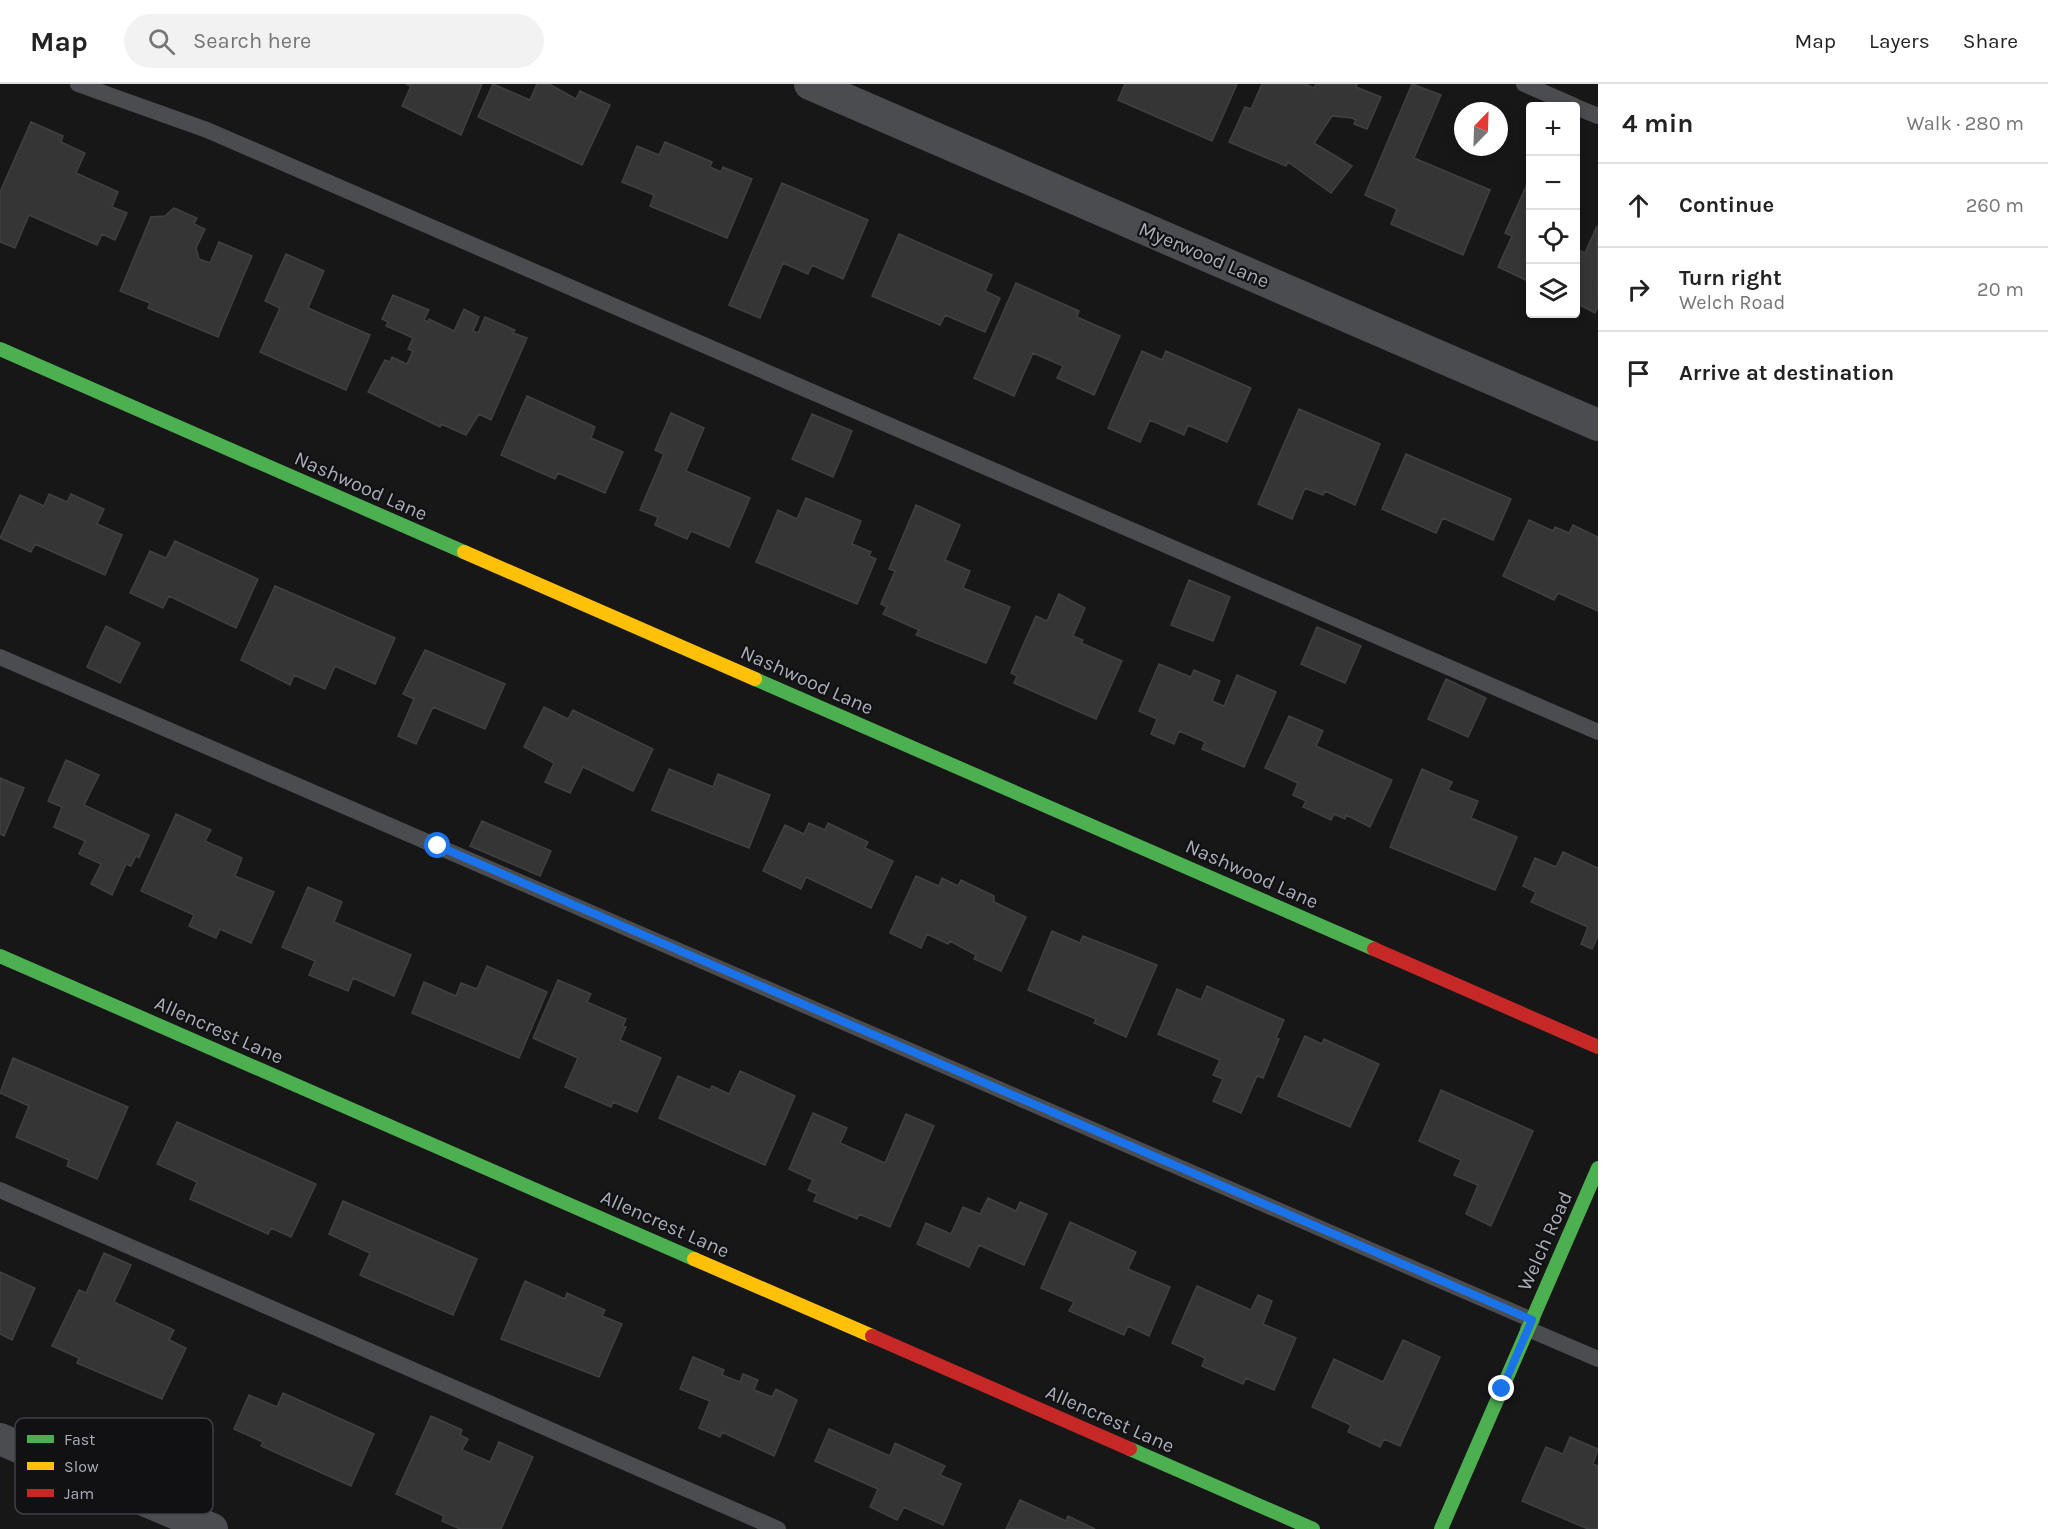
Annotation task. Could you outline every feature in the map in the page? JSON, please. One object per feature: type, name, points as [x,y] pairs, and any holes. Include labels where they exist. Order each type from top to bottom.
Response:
[{"type":"street","name":"Myerwood Lane","points":[[810,84],[1598,425]]},
{"type":"street","name":"Nashwood Lane","points":[[0,349],[1598,1047]]},
{"type":"street","name":"Allencrest Lane","points":[[0,956],[1313,1529]]},
{"type":"street","name":"Welch Road","points":[[1441,1529],[1598,1167]]},
{"type":"street","points":[[0,1439],[15,1445]]},
{"type":"street","points":[[177,1514],[212,1529]]},
{"type":"lane","points":[[78,84],[207,130],[1598,732]]},
{"type":"lane","points":[[1524,84],[1566,102]]},
{"type":"lane","points":[[1580,108],[1598,116]]},
{"type":"lane","points":[[0,657],[1530,1324],[1598,1359]]},
{"type":"lane","points":[[0,1190],[778,1529]]},
{"type":"building","points":[[406,84],[482,84],[461,135],[402,106],[411,86]]},
{"type":"building","points":[[493,84],[530,100],[537,84],[549,84],[576,99],[580,91],[610,105],[582,165],[478,117]]},
{"type":"building","points":[[1125,84],[1237,84],[1212,141],[1118,100]]},
{"type":"building","points":[[1262,84],[1305,84],[1314,88],[1316,84],[1357,84],[1356,87],[1381,97],[1367,129],[1354,124],[1356,120],[1352,118],[1332,116],[1314,143],[1352,166],[1331,193],[1288,162],[1286,166],[1229,142],[1245,107],[1251,109]]},
{"type":"building","points":[[1412,84],[1441,95],[1414,158],[1490,190],[1463,255],[1391,224],[1397,209],[1365,195]]},
{"type":"building","points":[[31,122],[63,136],[61,142],[85,153],[76,173],[118,192],[112,207],[127,213],[115,240],[102,234],[97,245],[29,215],[15,248],[0,242],[0,192]]},
{"type":"building","points":[[665,142],[712,162],[710,167],[721,172],[723,167],[752,179],[727,238],[650,206],[654,195],[622,182],[637,146],[659,155]]},
{"type":"building","points":[[782,183],[868,220],[843,279],[812,265],[808,274],[783,263],[760,318],[729,305]]},
{"type":"building","points":[[1526,187],[1526,280],[1498,267],[1512,236],[1505,233]]},
{"type":"building","points":[[174,208],[197,218],[194,224],[205,229],[196,248],[199,259],[210,263],[219,242],[252,256],[218,337],[148,308],[150,303],[120,291],[151,217],[165,216]]},
{"type":"building","points":[[1597,226],[1598,306],[1595,313],[1580,305],[1580,251],[1585,253]]},
{"type":"building","points":[[899,234],[992,275],[985,291],[1000,298],[985,332],[945,315],[940,325],[872,296]]},
{"type":"building","points":[[286,254],[324,271],[308,308],[370,335],[346,390],[260,352],[280,308],[265,301]]},
{"type":"building","points":[[1016,283],[1079,311],[1077,317],[1120,336],[1094,395],[1057,378],[1063,366],[1033,353],[1014,396],[974,378]]},
{"type":"building","points":[[393,295],[429,310],[424,320],[428,322],[429,319],[454,331],[464,309],[479,317],[473,331],[478,333],[485,317],[527,338],[491,420],[479,414],[466,435],[441,424],[440,427],[368,392],[385,360],[390,362],[392,357],[407,364],[413,351],[408,349],[413,338],[386,326],[388,322],[382,319]]},
{"type":"building","points":[[1142,351],[1162,360],[1166,351],[1251,388],[1227,442],[1188,425],[1184,435],[1150,420],[1140,442],[1108,428]]},
{"type":"building","points":[[527,396],[595,427],[591,438],[623,452],[605,493],[558,473],[555,479],[501,455]]},
{"type":"building","points":[[1299,409],[1380,444],[1355,505],[1325,491],[1323,495],[1305,488],[1292,519],[1258,504]]},
{"type":"building","points":[[671,413],[704,428],[686,471],[750,498],[729,547],[691,531],[687,539],[655,525],[658,517],[640,510],[664,454],[655,450]]},
{"type":"building","points":[[812,414],[852,431],[833,477],[792,459]]},
{"type":"building","points":[[1406,454],[1511,499],[1493,540],[1443,518],[1436,533],[1382,509]]},
{"type":"building","points":[[49,494],[67,502],[71,494],[104,509],[97,524],[122,535],[105,575],[35,544],[31,552],[0,538],[20,495],[44,506]]},
{"type":"building","points":[[806,498],[861,521],[852,544],[871,552],[869,556],[876,559],[857,604],[756,562],[778,510],[797,519]]},
{"type":"building","points":[[916,505],[960,525],[945,560],[970,571],[963,588],[1010,607],[986,663],[916,635],[919,630],[883,614],[887,607],[881,604],[895,571],[889,569]]},
{"type":"building","points":[[1529,520],[1553,531],[1555,527],[1569,533],[1573,525],[1598,537],[1598,611],[1558,593],[1554,600],[1503,576]]},
{"type":"building","points":[[175,541],[258,579],[236,628],[169,596],[163,608],[130,593],[150,551],[166,558]]},
{"type":"building","points":[[1189,580],[1230,597],[1213,641],[1171,625]]},
{"type":"building","points":[[275,586],[395,638],[375,684],[335,666],[325,689],[294,675],[290,685],[241,660]]},
{"type":"building","points":[[1059,594],[1085,608],[1073,636],[1083,640],[1081,643],[1122,661],[1096,719],[1014,683],[1017,676],[1011,673],[1036,616],[1047,621]]},
{"type":"building","points":[[106,626],[140,643],[120,683],[87,667]]},
{"type":"building","points":[[1317,627],[1361,646],[1345,683],[1301,664]]},
{"type":"building","points":[[425,650],[505,684],[485,729],[433,707],[416,744],[398,736],[414,699],[403,694]]},
{"type":"building","points":[[1159,664],[1191,677],[1194,670],[1220,681],[1212,701],[1224,706],[1237,675],[1276,692],[1244,767],[1202,749],[1205,742],[1179,731],[1174,744],[1151,734],[1157,719],[1139,711]]},
{"type":"building","points":[[1446,679],[1486,698],[1468,737],[1428,719]]},
{"type":"building","points":[[544,707],[568,719],[573,710],[653,749],[633,791],[583,767],[570,793],[545,782],[554,763],[524,747]]},
{"type":"building","points":[[1289,716],[1323,731],[1316,746],[1392,780],[1370,827],[1346,815],[1345,819],[1334,814],[1331,820],[1303,807],[1306,801],[1293,795],[1298,783],[1265,768]]},
{"type":"building","points":[[66,760],[99,775],[84,805],[149,835],[139,858],[136,856],[131,866],[126,864],[112,895],[91,884],[101,864],[79,854],[85,841],[54,827],[62,807],[48,801]]},
{"type":"building","points":[[669,769],[713,787],[718,774],[770,795],[749,848],[652,810]]},
{"type":"building","points":[[1422,769],[1452,782],[1448,790],[1478,801],[1471,818],[1517,837],[1495,890],[1390,847]]},
{"type":"building","points":[[0,778],[24,788],[4,836],[0,834]]},
{"type":"building","points":[[176,814],[211,830],[205,841],[242,858],[235,876],[274,892],[251,943],[220,929],[216,938],[189,926],[194,915],[141,891]]},
{"type":"building","points":[[482,821],[551,851],[540,876],[470,846]]},
{"type":"building","points":[[809,823],[825,830],[828,823],[868,842],[865,848],[893,861],[871,908],[806,877],[801,889],[763,871],[785,825],[804,834]]},
{"type":"building","points":[[1563,852],[1598,868],[1598,936],[1592,949],[1581,944],[1588,927],[1531,902],[1536,892],[1523,886],[1535,858],[1556,867]]},
{"type":"building","points":[[916,876],[939,886],[942,878],[958,886],[961,880],[994,896],[994,902],[1026,917],[1001,971],[974,959],[976,955],[950,941],[948,944],[927,934],[921,948],[890,933]]},
{"type":"building","points":[[308,887],[342,902],[334,922],[411,955],[394,996],[353,978],[348,991],[309,975],[315,961],[282,947]]},
{"type":"building","points":[[1052,931],[1080,943],[1083,936],[1157,965],[1126,1037],[1094,1023],[1096,1019],[1028,990]]},
{"type":"building","points":[[487,966],[547,992],[519,1058],[412,1013],[424,982],[456,996],[461,983],[477,989]]},
{"type":"building","points":[[558,980],[591,994],[587,1002],[626,1019],[623,1026],[626,1027],[620,1040],[661,1058],[637,1112],[613,1102],[611,1107],[565,1087],[578,1058],[533,1038]]},
{"type":"building","points":[[1207,986],[1284,1020],[1263,1078],[1257,1076],[1241,1113],[1213,1101],[1223,1079],[1213,1075],[1220,1060],[1158,1034],[1177,989],[1201,1000]]},
{"type":"building","points":[[1305,1036],[1322,1044],[1324,1039],[1379,1064],[1350,1127],[1278,1096]]},
{"type":"building","points":[[13,1058],[128,1107],[97,1179],[67,1166],[69,1160],[16,1137],[29,1106],[0,1093]]},
{"type":"building","points":[[740,1071],[795,1096],[765,1165],[659,1118],[678,1076],[710,1090],[712,1086],[729,1094]]},
{"type":"building","points":[[1441,1090],[1533,1131],[1491,1226],[1466,1214],[1478,1185],[1454,1175],[1461,1160],[1419,1141]]},
{"type":"building","points":[[813,1113],[847,1128],[840,1143],[885,1163],[906,1114],[934,1126],[890,1227],[859,1214],[857,1219],[814,1201],[817,1194],[808,1190],[813,1180],[789,1169]]},
{"type":"building","points":[[177,1122],[316,1184],[291,1237],[271,1228],[268,1234],[190,1199],[197,1182],[157,1164]]},
{"type":"building","points":[[988,1198],[1016,1211],[1020,1202],[1047,1214],[1024,1265],[979,1245],[969,1267],[917,1244],[926,1223],[951,1234],[963,1207],[980,1214]]},
{"type":"building","points":[[343,1201],[477,1259],[453,1315],[360,1275],[370,1253],[329,1234]]},
{"type":"building","points":[[1070,1222],[1136,1252],[1128,1269],[1170,1287],[1149,1336],[1128,1326],[1124,1335],[1069,1311],[1074,1302],[1041,1288]]},
{"type":"building","points":[[104,1253],[131,1265],[114,1302],[174,1330],[169,1340],[186,1348],[162,1399],[77,1363],[79,1358],[52,1346],[79,1290],[86,1293]]},
{"type":"building","points":[[0,1272],[35,1288],[12,1340],[0,1334]]},
{"type":"building","points":[[525,1281],[565,1299],[567,1293],[605,1310],[602,1316],[622,1324],[599,1377],[501,1339]]},
{"type":"building","points":[[1197,1286],[1251,1310],[1258,1295],[1272,1301],[1263,1324],[1296,1338],[1274,1390],[1246,1378],[1243,1384],[1202,1366],[1205,1358],[1172,1343]]},
{"type":"building","points":[[1403,1340],[1440,1357],[1400,1446],[1384,1439],[1380,1447],[1348,1432],[1351,1425],[1312,1407],[1334,1359],[1383,1382]]},
{"type":"building","points":[[693,1357],[724,1370],[722,1375],[740,1382],[743,1374],[758,1380],[754,1390],[772,1397],[776,1389],[797,1400],[774,1456],[722,1432],[720,1437],[699,1428],[710,1401],[680,1389]]},
{"type":"building","points":[[283,1393],[374,1434],[351,1486],[261,1446],[263,1442],[234,1429],[249,1395],[277,1407]]},
{"type":"building","points":[[431,1416],[462,1430],[460,1435],[468,1439],[462,1450],[490,1462],[499,1442],[533,1457],[501,1529],[460,1529],[442,1521],[444,1516],[396,1494]]},
{"type":"building","points":[[829,1429],[890,1456],[895,1443],[945,1466],[940,1475],[961,1484],[943,1525],[904,1507],[897,1520],[870,1507],[878,1489],[815,1461]]},
{"type":"building","points":[[1570,1437],[1598,1449],[1593,1464],[1598,1466],[1598,1529],[1588,1529],[1522,1501],[1546,1447],[1563,1454]]},
{"type":"building","points":[[1020,1500],[1066,1521],[1068,1516],[1095,1529],[1006,1529]]},
{"type":"traffic: fast","points":[[0,349],[464,552]]},
{"type":"traffic: fast","points":[[755,679],[1374,949]]},
{"type":"traffic: fast","points":[[0,956],[694,1259]]},
{"type":"traffic: fast","points":[[1441,1529],[1598,1168]]},
{"type":"traffic: fast","points":[[1130,1449],[1313,1529]]},
{"type":"traffic: slow","points":[[464,552],[755,679]]},
{"type":"traffic: slow","points":[[694,1259],[872,1336]]},
{"type":"traffic: jam","points":[[1374,949],[1598,1047]]},
{"type":"traffic: jam","points":[[872,1336],[1130,1449]]},
{"type":"route","points":[[438,846],[1532,1320],[1502,1389]]}]
